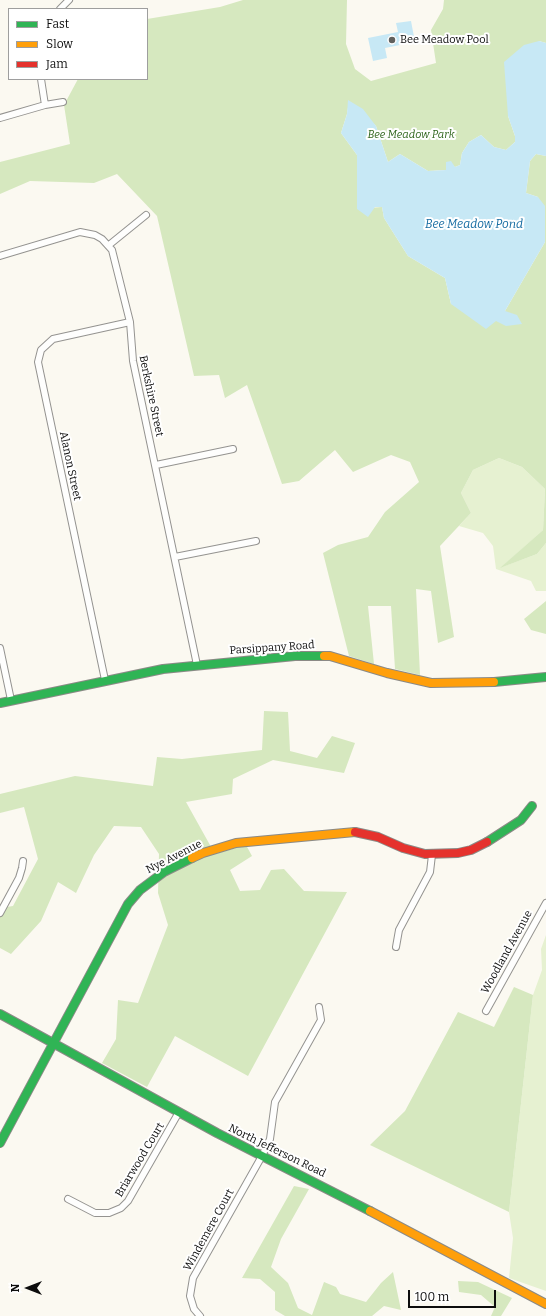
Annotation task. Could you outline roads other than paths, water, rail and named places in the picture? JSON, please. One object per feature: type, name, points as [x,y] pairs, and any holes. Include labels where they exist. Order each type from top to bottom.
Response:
[{"type":"street","points":[[61,8],[69,0]]},
{"type":"street","points":[[41,80],[45,105]]},
{"type":"street","points":[[0,118],[45,105],[62,102]]},
{"type":"street","points":[[0,256],[80,232],[96,235],[109,245],[146,215]]},
{"type":"street","name":"Berkshire Street","points":[[109,245],[116,260],[130,322],[133,361],[197,665]]},
{"type":"street","name":"Alanon Street","points":[[105,680],[38,362],[42,350],[53,339],[130,322]]},
{"type":"street","points":[[156,465],[232,449]]},
{"type":"street","points":[[175,557],[256,541]]},
{"type":"street","points":[[0,648],[11,700]]},
{"type":"street","name":"Parsippany Road","points":[[0,703],[105,680],[197,665],[295,656],[327,655],[387,673],[431,683],[508,682],[546,677]]},
{"type":"street","name":"Nye Avenue","points":[[0,1143],[52,1043],[128,904],[147,883],[170,869],[203,853],[236,843],[355,832],[378,837],[415,852],[432,855],[458,853],[483,845],[520,820],[532,806]]},
{"type":"street","points":[[396,947],[399,930],[430,872],[432,855]]},
{"type":"street","points":[[0,913],[19,878],[23,861]]},
{"type":"street","name":"Woodland Avenue","points":[[486,1011],[546,903]]},
{"type":"street","name":"Windemere Court","points":[[200,1316],[194,1309],[190,1296],[193,1278],[262,1156],[270,1139],[276,1102],[321,1020],[319,1007]]},
{"type":"street","name":"North Jefferson Road","points":[[0,1014],[179,1112],[546,1304]]},
{"type":"street","name":"Briarwood Court","points":[[68,1199],[95,1213],[110,1213],[121,1208],[128,1201],[179,1112]]},
{"type":"water","name":"Bee Meadow Pool","points":[[411,21],[415,42],[385,48],[387,58],[373,61],[368,38],[398,32],[396,23]]},
{"type":"water","name":"Bee Meadow Pond","points":[[539,41],[546,43],[546,156],[536,154],[530,161],[526,193],[538,197],[545,206],[545,242],[505,311],[517,315],[522,324],[506,326],[496,321],[486,329],[451,304],[445,278],[408,256],[384,218],[382,207],[375,207],[368,217],[357,209],[357,155],[341,133],[347,114],[348,100],[363,109],[376,126],[388,162],[400,154],[428,171],[446,170],[446,162],[451,161],[455,167],[460,165],[462,153],[469,142],[481,135],[494,147],[506,150],[515,142],[515,136],[508,116],[504,62],[524,45]]},
{"type":"place","name":"Bee Meadow Pool","points":[[392,40]]},
{"type":"park label","name":"Bee Meadow Park","points":[[411,135]]}]
